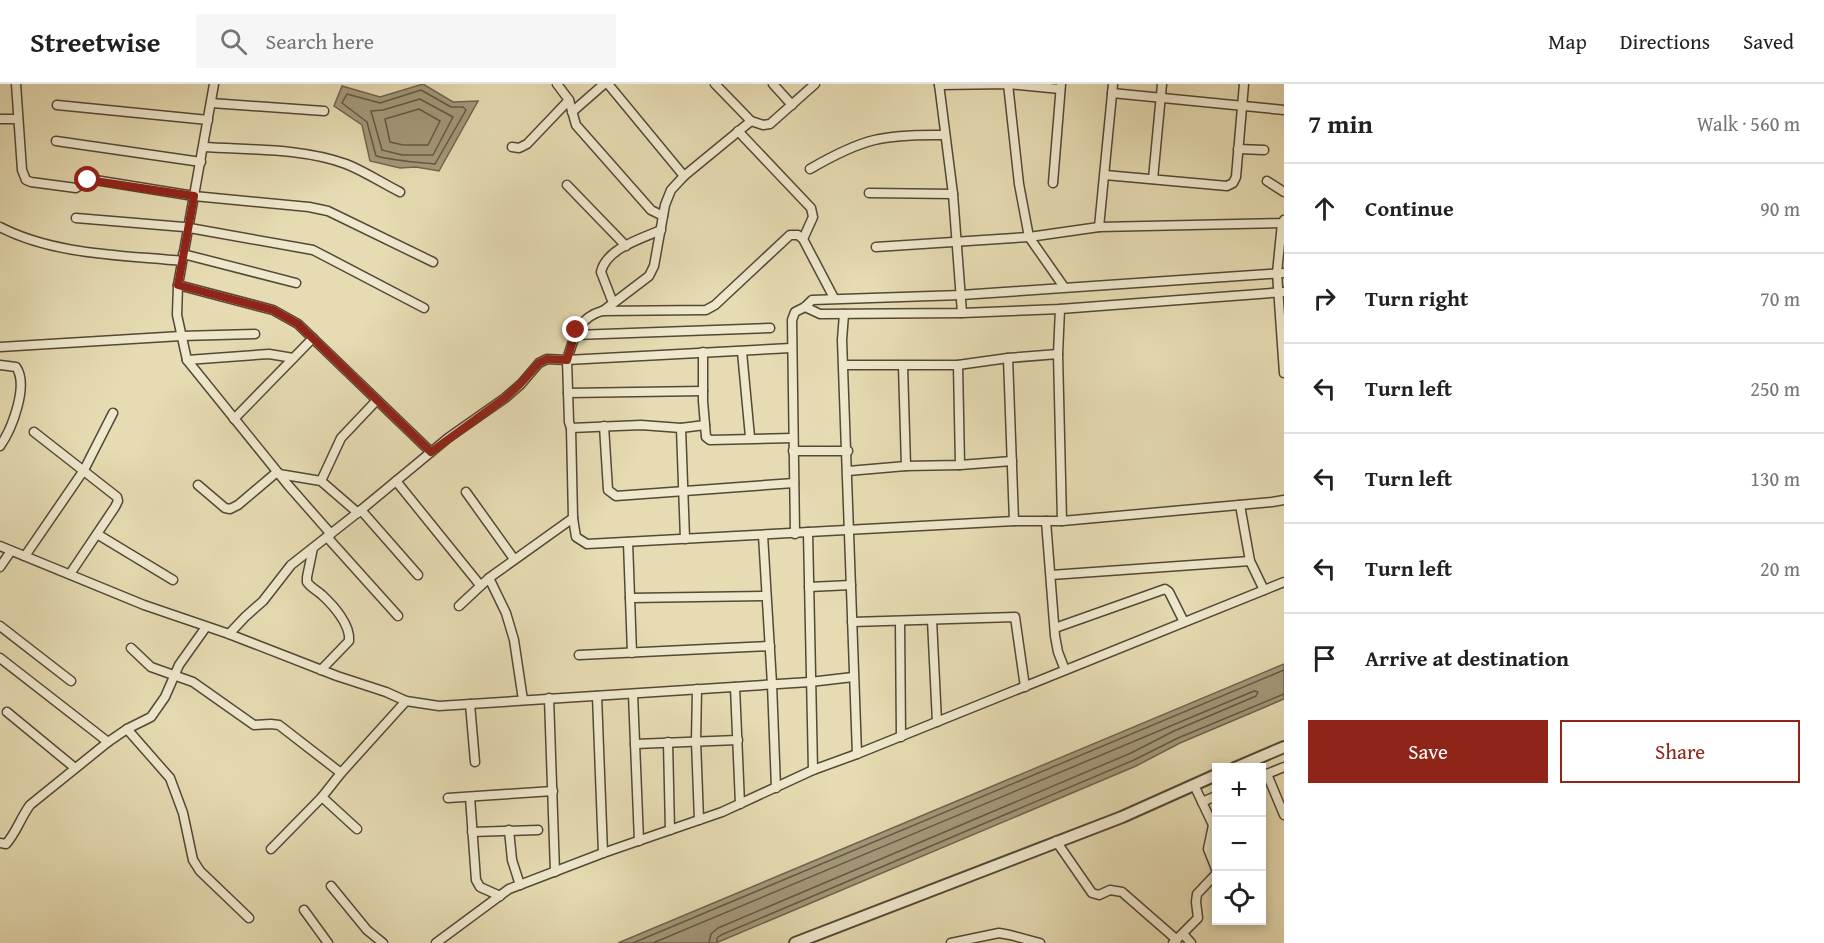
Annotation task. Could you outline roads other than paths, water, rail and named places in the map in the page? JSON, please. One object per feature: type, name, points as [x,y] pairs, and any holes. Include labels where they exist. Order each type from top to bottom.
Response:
[{"type":"street","points":[[16,84],[22,170],[26,180],[76,188],[88,180],[95,180],[194,196],[309,207],[328,211],[433,262]]},
{"type":"street","points":[[214,84],[178,285],[177,315],[187,360],[398,616]]},
{"type":"street","points":[[556,84],[569,100],[576,124],[643,202],[651,210],[663,216]]},
{"type":"street","points":[[572,112],[606,84],[684,176]]},
{"type":"street","points":[[715,84],[751,120],[766,125],[776,120],[815,84]]},
{"type":"street","points":[[773,84],[792,105]]},
{"type":"street","points":[[962,313],[953,194],[939,84],[1060,86],[1053,183]]},
{"type":"street","points":[[1008,84],[1019,184],[1029,237],[1064,287]]},
{"type":"street","points":[[1153,179],[1162,84]]},
{"type":"street","points":[[1105,176],[1227,186],[1233,183],[1236,177],[1245,84]]},
{"type":"street","points":[[1099,227],[1113,88],[1161,98],[1284,110]]},
{"type":"street","points":[[512,147],[519,148],[527,144],[569,100]]},
{"type":"street","points":[[211,103],[324,111]]},
{"type":"street","points":[[57,105],[208,120]]},
{"type":"street","points":[[0,119],[18,119]]},
{"type":"street","points":[[602,311],[649,276],[654,266],[665,206],[671,190],[684,176],[751,120]]},
{"type":"street","points":[[738,131],[811,208],[812,222],[803,239]]},
{"type":"street","points":[[810,168],[853,145],[876,138],[904,134],[945,135]]},
{"type":"street","points":[[56,141],[201,162]]},
{"type":"street","points":[[204,147],[325,158],[347,165],[400,192]]},
{"type":"street","points":[[1238,149],[1264,150]]},
{"type":"street","points":[[1267,181],[1282,188]]},
{"type":"street","points":[[567,185],[626,246]]},
{"type":"street","points":[[869,193],[953,194]]},
{"type":"street","points":[[76,218],[188,228],[313,250],[424,308]]},
{"type":"street","points":[[876,247],[1029,237],[1099,227],[1283,221],[1281,292],[1284,372]]},
{"type":"street","points":[[0,227],[12,234],[72,250],[183,258],[296,283]]},
{"type":"street","points":[[613,303],[601,273],[605,260],[626,246],[661,230]]},
{"type":"street","points":[[834,298],[803,239],[790,235],[706,310],[602,311],[592,314],[583,321],[575,335],[567,360],[573,518],[576,537],[587,544],[1014,521],[1062,521],[1284,500]]},
{"type":"street","points":[[795,534],[792,320],[795,312],[812,300],[961,295],[1281,273]]},
{"type":"street","points":[[178,285],[273,310],[298,324],[431,452]]},
{"type":"street","points":[[805,307],[820,314],[962,313],[1060,309],[1281,292]]},
{"type":"street","points":[[1060,309],[1058,354],[1062,521]]},
{"type":"street","points":[[844,314],[848,531],[857,754]]},
{"type":"street","points":[[575,335],[770,328]]},
{"type":"street","points":[[0,347],[255,334]]},
{"type":"street","points":[[234,419],[313,338]]},
{"type":"street","points":[[229,634],[263,601],[291,565],[431,452],[505,398],[539,363],[547,359],[567,360],[791,348]]},
{"type":"street","points":[[703,352],[706,437],[710,440],[792,438]]},
{"type":"street","points":[[742,352],[750,438]]},
{"type":"street","points":[[187,360],[269,354],[293,358]]},
{"type":"street","points":[[844,365],[958,365],[1008,357],[1058,354]]},
{"type":"street","points":[[1008,357],[1014,521]]},
{"type":"street","points":[[0,365],[16,367],[21,378],[15,417],[0,446]]},
{"type":"street","points":[[958,365],[960,465]]},
{"type":"street","points":[[903,366],[906,466]]},
{"type":"street","points":[[568,393],[703,391]]},
{"type":"street","points":[[321,481],[342,438],[377,400]]},
{"type":"street","points":[[25,556],[84,470],[113,413]]},
{"type":"street","points":[[571,428],[641,425],[681,428],[705,426]]},
{"type":"street","points":[[604,426],[608,490],[616,496],[794,483]]},
{"type":"street","points":[[681,428],[685,539]]},
{"type":"street","points":[[34,432],[112,491],[118,501],[70,574]]},
{"type":"street","points":[[793,452],[848,451]]},
{"type":"street","points":[[848,471],[1012,460]]},
{"type":"street","points":[[198,485],[225,508],[230,509],[278,473],[321,481],[359,512],[418,574]]},
{"type":"street","points":[[396,481],[480,585]]},
{"type":"street","points":[[466,492],[514,559]]},
{"type":"street","points":[[1239,505],[1250,561],[1264,590]]},
{"type":"street","points":[[459,606],[489,578],[573,518]]},
{"type":"street","points":[[1046,521],[1058,652],[1065,670]]},
{"type":"street","points":[[808,532],[813,770]]},
{"type":"street","points":[[97,534],[173,580]]},
{"type":"street","points":[[763,535],[776,788]]},
{"type":"street","points":[[628,542],[632,652]]},
{"type":"street","points":[[0,546],[144,605],[229,634],[406,701],[439,706],[810,682],[853,677]]},
{"type":"street","points":[[313,548],[307,582],[337,612],[346,624],[350,637],[349,641],[321,670]]},
{"type":"street","points":[[0,567],[11,550]]},
{"type":"street","points":[[1051,575],[1250,561]]},
{"type":"street","points":[[489,578],[506,613],[514,640],[523,700]]},
{"type":"street","points":[[436,943],[500,896],[520,885],[740,804],[813,770],[1284,582]]},
{"type":"street","points":[[809,587],[851,585]]},
{"type":"street","points":[[1055,628],[1164,589],[1169,592],[1184,622]]},
{"type":"street","points":[[630,598],[766,596]]},
{"type":"street","points":[[852,622],[1015,617],[1025,687]]},
{"type":"street","points":[[932,620],[937,722]]},
{"type":"street","points":[[900,621],[901,736]]},
{"type":"street","points":[[0,627],[71,681]]},
{"type":"street","points":[[0,843],[6,844],[12,838],[23,814],[30,805],[108,742],[151,717],[165,697],[174,675],[206,627]]},
{"type":"street","points":[[579,655],[770,646]]},
{"type":"street","points":[[131,648],[151,667],[193,682],[254,725],[279,725],[341,773]]},
{"type":"street","points":[[0,658],[108,742]]},
{"type":"street","points":[[735,687],[740,804]]},
{"type":"street","points":[[697,689],[699,820]]},
{"type":"street","points":[[633,694],[639,841]]},
{"type":"street","points":[[597,696],[603,853]]},
{"type":"street","points":[[549,698],[555,872]]},
{"type":"street","points":[[271,849],[322,797],[406,701]]},
{"type":"street","points":[[470,704],[475,762]]},
{"type":"street","points":[[7,712],[75,768]]},
{"type":"street","points":[[127,729],[170,778],[183,813],[193,860],[200,871],[249,918]]},
{"type":"street","points":[[635,744],[738,740]]},
{"type":"street","points":[[668,742],[670,830]]},
{"type":"street","points":[[1247,763],[1284,747]]},
{"type":"street","points":[[1266,774],[1284,767]]},
{"type":"street","points":[[795,943],[1122,817],[1212,778]]},
{"type":"street","points":[[1266,779],[1284,815]]},
{"type":"street","points":[[1178,939],[1198,918],[1197,894],[1216,874],[1208,849],[1213,825],[1194,785]]},
{"type":"street","points":[[448,798],[553,791]]},
{"type":"street","points":[[470,796],[476,880],[480,887],[500,896]]},
{"type":"street","points":[[322,797],[357,829]]},
{"type":"street","points":[[1202,802],[1212,798]]},
{"type":"street","points":[[509,830],[512,860],[520,885]]},
{"type":"street","points":[[472,832],[538,830]]},
{"type":"street","points":[[1056,841],[1092,893],[1099,895],[1110,890],[1122,892],[1178,939],[1191,943]]},
{"type":"street","points":[[331,886],[367,930],[383,943]]},
{"type":"street","points":[[304,910],[328,943]]},
{"type":"street","points":[[951,943],[975,941],[999,933],[1040,943]]},
{"type":"water","points":[[423,84],[453,102],[478,101],[439,171],[416,167],[400,168],[370,161],[362,125],[334,106],[342,86],[380,97]]},
{"type":"water","points":[[1284,664],[1284,699],[1180,743],[1136,766],[716,943],[618,943]]}]
